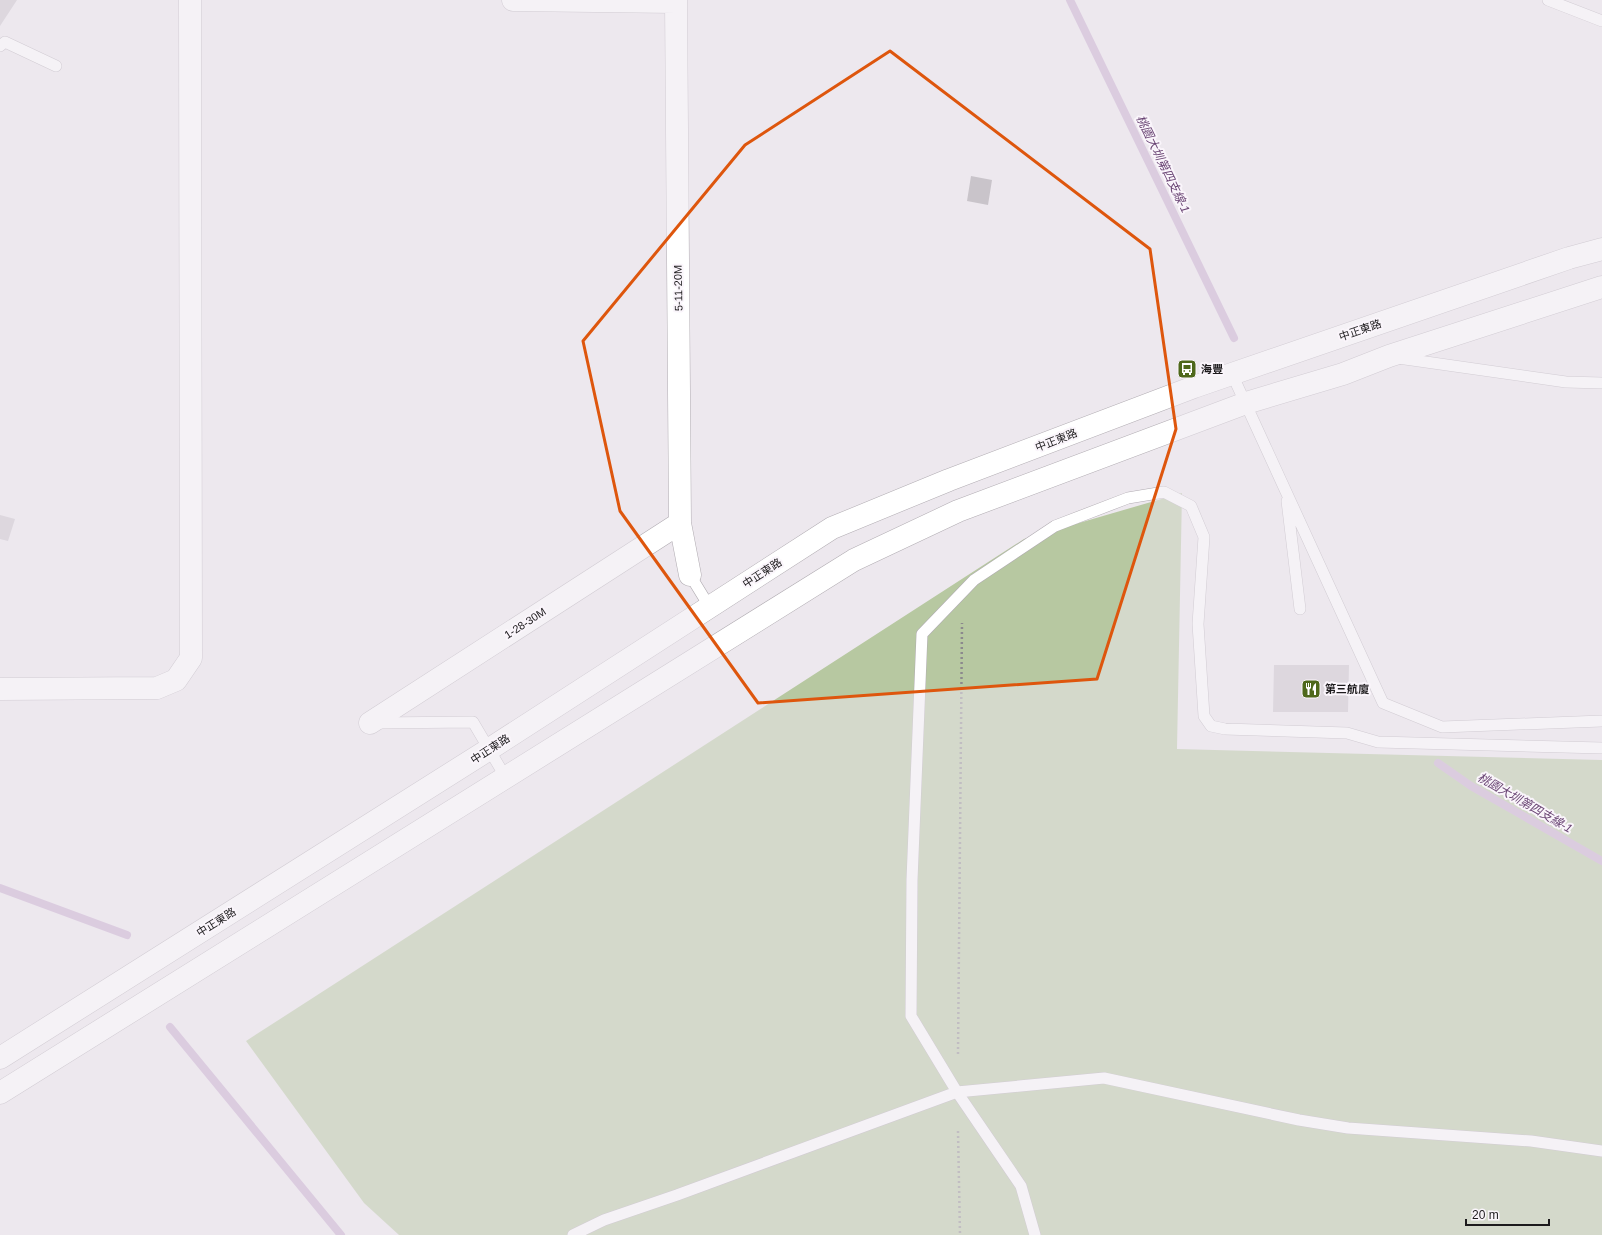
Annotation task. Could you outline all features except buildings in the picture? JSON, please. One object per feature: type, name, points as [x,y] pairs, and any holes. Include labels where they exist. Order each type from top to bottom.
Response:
[{"type":"main road","points":[[0,689],[157,688],[176,680],[191,658],[190,0]]},
{"type":"main road","points":[[513,0],[676,1]]},
{"type":"main road","name":"5-11-20M","points":[[676,1],[680,523],[690,575]]},
{"type":"main road","name":"中正東路","points":[[0,1058],[488,750],[832,528],[949,480],[1232,374],[1602,248]]},
{"type":"main road","points":[[0,1093],[854,560],[958,511],[1246,404],[1343,374],[1389,356],[1602,287]]},
{"type":"main road","name":"1-28-30M","points":[[370,723],[680,523]]},
{"type":"lane","points":[[1548,0],[1602,21]]},
{"type":"lane","points":[[0,46],[5,42],[56,66]]},
{"type":"lane","points":[[1389,356],[1566,382],[1602,383]]},
{"type":"lane","points":[[1232,374],[1383,703],[1442,727],[1602,721]]},
{"type":"lane","points":[[1286,490],[1300,609]]},
{"type":"lane","points":[[1035,1235],[1021,1186],[957,1092],[911,1016],[912,880],[922,634],[974,580],[1055,526],[1128,498],[1164,492],[1191,506],[1204,537],[1198,624],[1204,716],[1211,726],[1225,729],[1347,733],[1378,742],[1602,748]]},
{"type":"lane","points":[[690,575],[709,606]]},
{"type":"lane","points":[[370,723],[473,722],[488,750],[506,778]]},
{"type":"lane","points":[[573,1235],[604,1220],[677,1195],[957,1092],[1104,1078],[1299,1120],[1348,1128],[1531,1141],[1602,1151]]},
{"type":"path","points":[[960,1235],[957,1092],[962,621]]},
{"type":"highlighted area","points":[[890,51],[1150,249],[1176,429],[1097,679],[758,703],[620,511],[583,341],[745,145]]},
{"type":"green space","points":[[1182,493],[1177,749],[1602,760],[1602,1235],[399,1235],[364,1203],[246,1041],[1024,539]]},
{"type":"waterway","name":"桃園大圳第四支線-1","points":[[1070,0],[1234,338]]},
{"type":"waterway","name":"桃園大圳第四支線-1","points":[[1438,763],[1471,786],[1602,861]]},
{"type":"waterway","points":[[0,888],[127,935]]},
{"type":"waterway","points":[[170,1027],[341,1235]]},
{"type":"place","name":"海豐","points":[[1187,369]]},
{"type":"place","name":"第三航廈","points":[[1311,689]]}]
